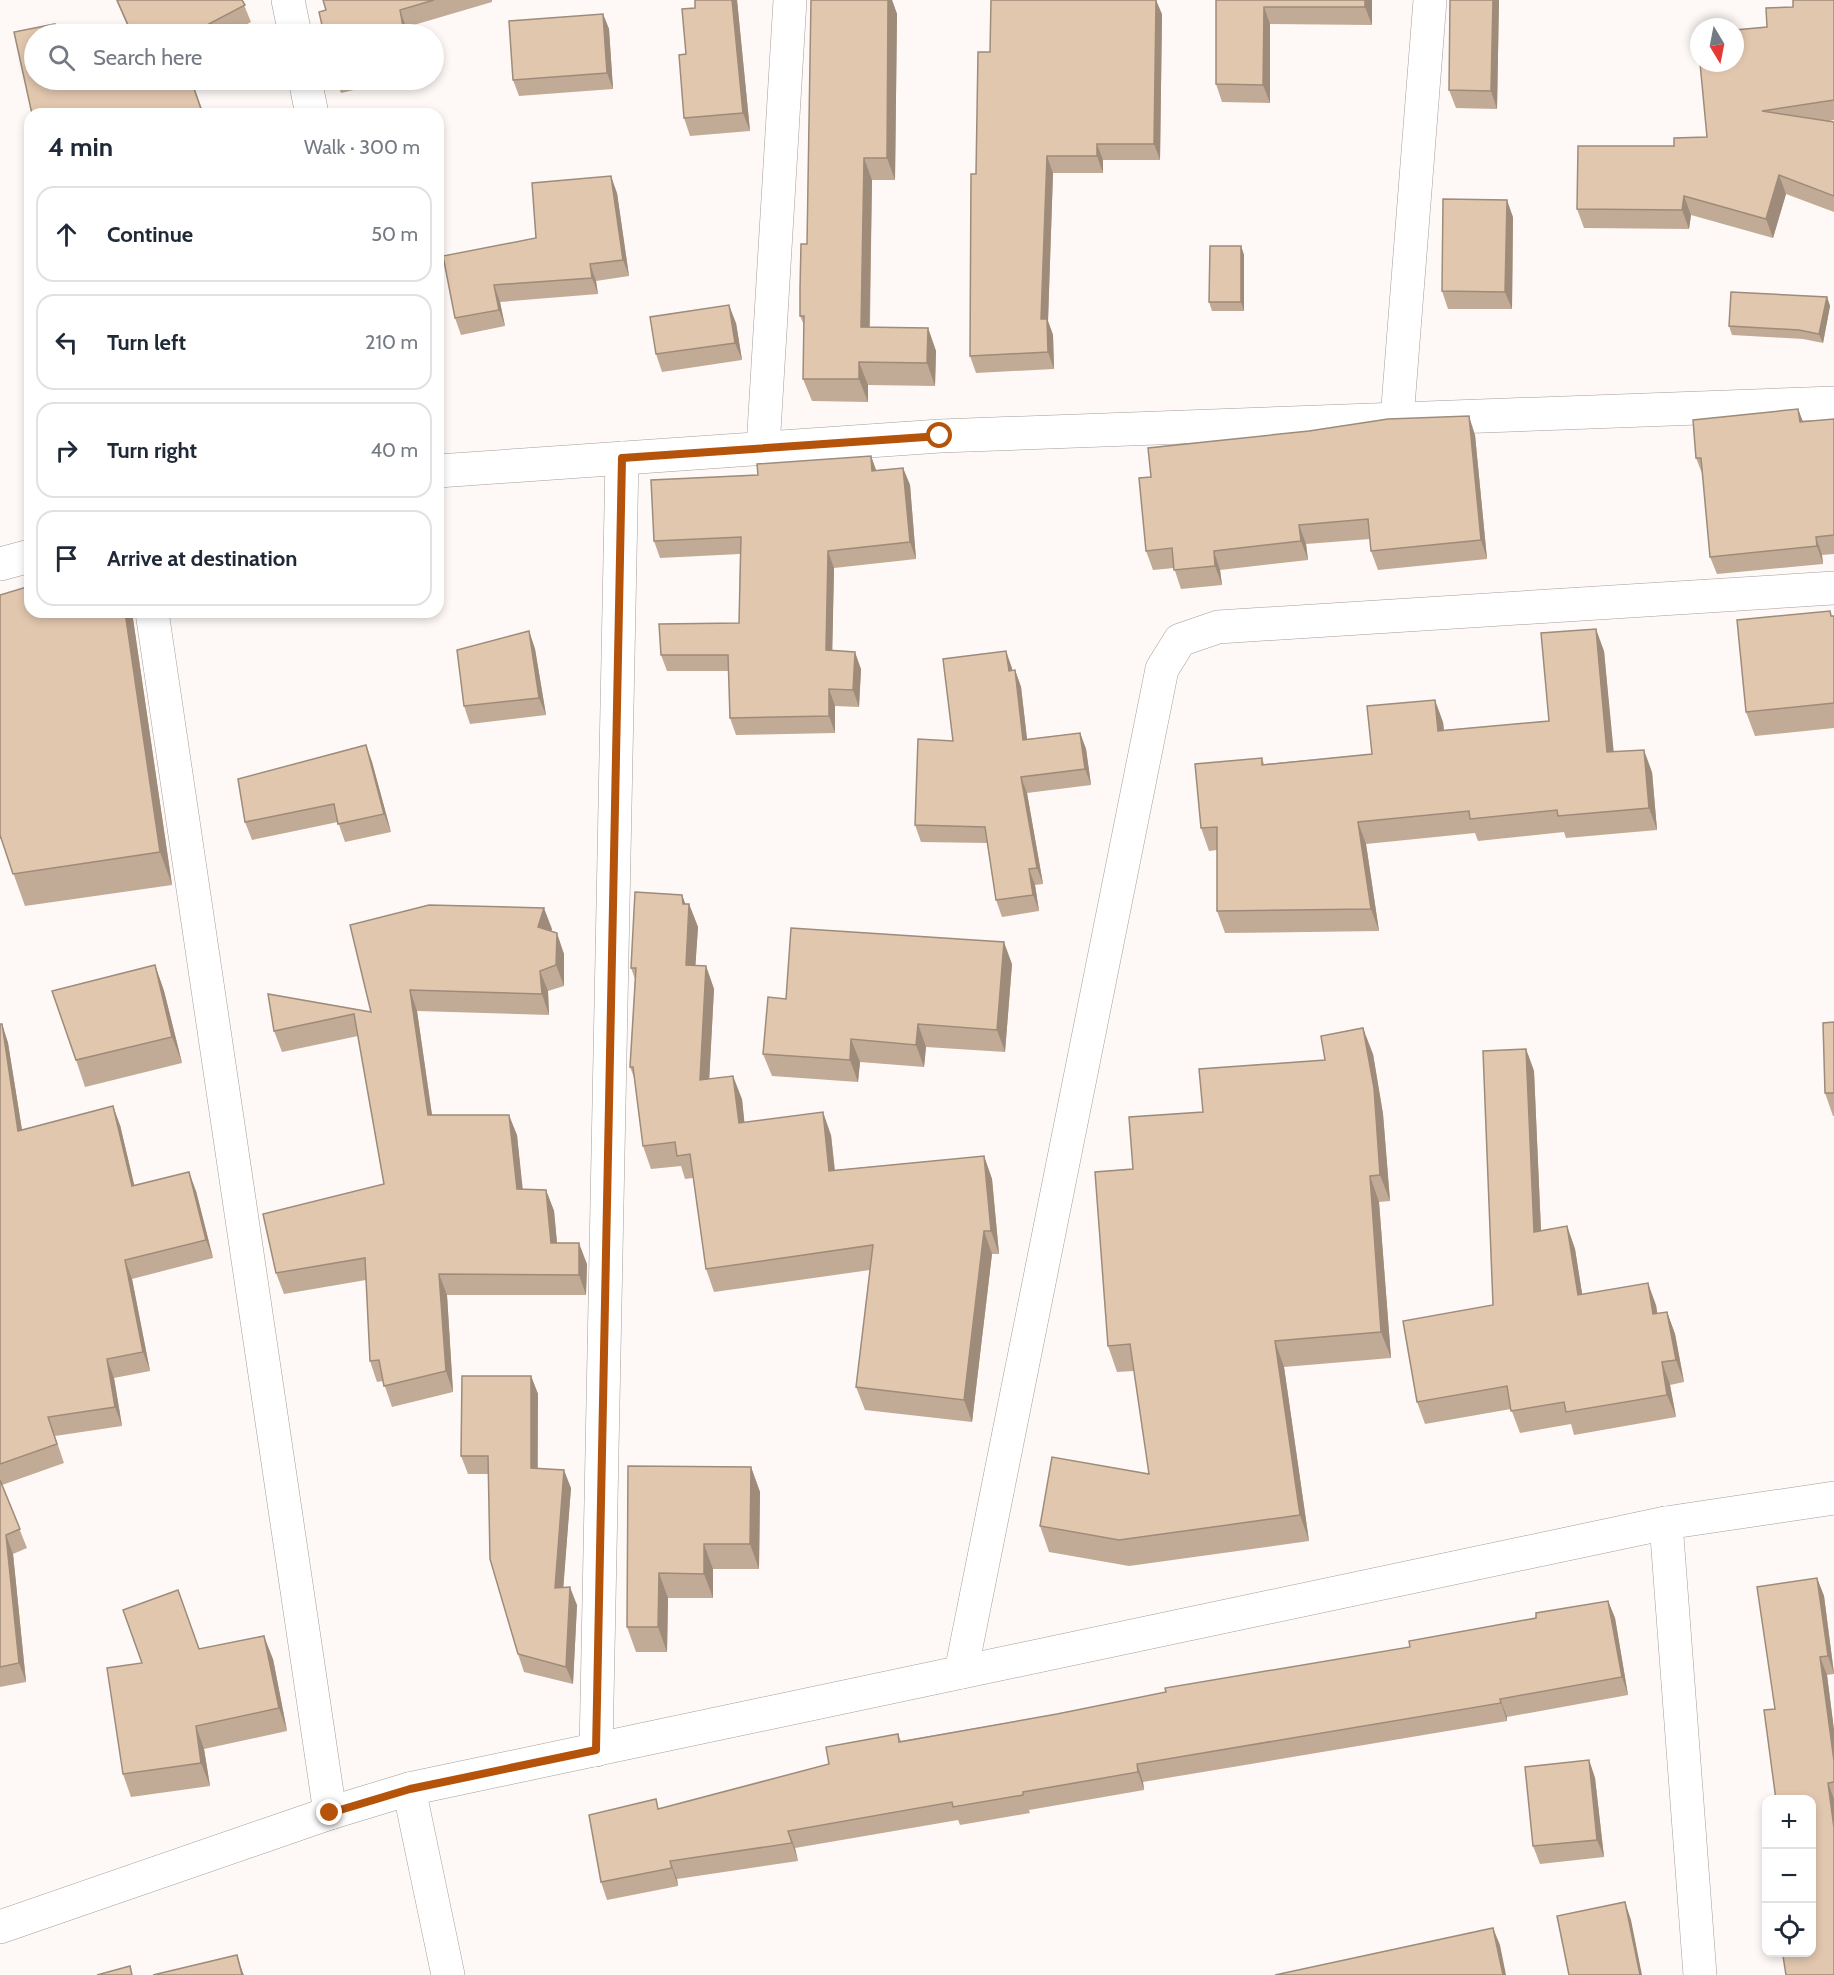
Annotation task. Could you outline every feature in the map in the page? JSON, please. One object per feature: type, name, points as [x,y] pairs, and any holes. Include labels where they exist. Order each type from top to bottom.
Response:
[{"type":"street","points":[[288,0],[293,24]]},
{"type":"street","points":[[763,448],[790,0]]},
{"type":"street","points":[[1397,419],[1430,0]]},
{"type":"street","points":[[307,90],[311,108]]},
{"type":"street","points":[[444,471],[940,436],[1834,403]]},
{"type":"street","points":[[596,1750],[622,458]]},
{"type":"street","points":[[0,564],[24,558]]},
{"type":"street","points":[[961,1672],[1162,669],[1180,640],[1218,627],[1834,588]]},
{"type":"street","points":[[153,618],[330,1813]]},
{"type":"street","points":[[0,1927],[330,1813],[410,1789],[1666,1523],[1834,1498]]},
{"type":"street","points":[[1666,1523],[1700,1975]]},
{"type":"street","points":[[410,1789],[448,1975]]},
{"type":"building","points":[[117,0],[242,0],[245,5],[209,24],[128,24]]},
{"type":"building","points":[[323,0],[434,0],[400,10],[402,24],[322,24],[319,12],[326,10]]},
{"type":"building","points":[[695,0],[732,0],[743,113],[684,118],[679,55],[686,54],[682,9],[695,8]]},
{"type":"building","points":[[811,0],[888,0],[887,158],[864,158],[861,327],[928,328],[927,363],[859,362],[859,379],[803,379],[804,316],[800,316],[800,289],[801,244],[807,244]]},
{"type":"building","points":[[991,0],[1156,0],[1154,144],[1097,144],[1097,156],[1047,156],[1041,319],[1047,319],[1048,352],[970,356],[971,174],[976,174],[978,52],[990,52]]},
{"type":"building","points":[[1216,0],[1365,0],[1365,7],[1264,7],[1263,85],[1216,84]]},
{"type":"building","points":[[1450,0],[1493,0],[1491,91],[1449,90]]},
{"type":"building","points":[[1793,0],[1834,0],[1834,100],[1762,111],[1834,122],[1834,196],[1779,175],[1766,219],[1684,196],[1682,210],[1577,209],[1578,146],[1674,146],[1674,138],[1707,137],[1701,72],[1744,72],[1744,29],[1767,27],[1766,8],[1793,7]]},
{"type":"building","points":[[603,14],[607,73],[513,80],[509,21]]},
{"type":"building","points":[[24,30],[24,78],[14,32]]},
{"type":"building","points":[[27,90],[194,90],[201,108],[31,108]]},
{"type":"building","points":[[611,176],[623,260],[590,264],[592,278],[494,285],[499,310],[455,318],[444,256],[536,238],[532,183]]},
{"type":"building","points":[[1443,199],[1507,200],[1505,292],[1442,291]]},
{"type":"building","points":[[1210,246],[1241,246],[1241,302],[1209,302]]},
{"type":"building","points":[[1731,292],[1827,297],[1819,334],[1799,330],[1729,326]]},
{"type":"building","points":[[729,305],[735,343],[656,354],[650,317]]},
{"type":"building","points":[[1798,409],[1800,422],[1834,419],[1834,535],[1816,537],[1817,546],[1710,557],[1701,458],[1696,458],[1693,420]]},
{"type":"building","points":[[1469,416],[1481,540],[1371,551],[1368,519],[1299,525],[1301,541],[1214,551],[1215,566],[1174,570],[1172,548],[1146,551],[1139,478],[1151,477],[1148,448],[1309,431],[1388,419]]},
{"type":"building","points":[[871,456],[872,471],[903,468],[910,542],[828,551],[826,650],[855,652],[853,690],[829,689],[829,716],[730,718],[728,655],[661,655],[659,624],[739,623],[741,537],[654,541],[651,480],[758,475],[757,464]]},
{"type":"building","points":[[24,588],[24,618],[126,618],[160,852],[13,874],[0,835],[0,595]]},
{"type":"building","points":[[1830,611],[1831,616],[1834,616],[1834,703],[1746,712],[1737,620]]},
{"type":"building","points":[[1596,629],[1607,752],[1644,750],[1649,808],[1558,816],[1557,810],[1470,819],[1469,811],[1358,822],[1371,909],[1217,911],[1217,827],[1201,828],[1195,764],[1262,758],[1262,765],[1372,754],[1367,706],[1435,700],[1438,731],[1549,721],[1541,633]]},
{"type":"building","points":[[529,631],[539,698],[464,706],[457,650]]},
{"type":"building","points":[[1006,651],[1009,671],[1015,670],[1023,740],[1080,733],[1085,769],[1021,777],[1037,868],[1029,869],[1033,895],[996,900],[985,827],[915,825],[918,739],[953,741],[943,659]]},
{"type":"building","points":[[366,745],[384,814],[338,824],[334,804],[245,822],[238,779]]},
{"type":"building","points":[[635,892],[682,895],[683,904],[689,904],[686,965],[706,966],[700,1080],[733,1076],[739,1123],[823,1112],[829,1171],[984,1156],[991,1231],[984,1231],[964,1400],[856,1387],[873,1245],[706,1269],[690,1154],[677,1156],[675,1142],[643,1146],[633,1067],[630,1067],[636,968],[631,968]]},
{"type":"building","points":[[429,905],[544,908],[538,927],[557,933],[556,965],[540,971],[542,994],[410,990],[428,1115],[509,1115],[517,1189],[546,1190],[551,1243],[579,1243],[579,1275],[439,1274],[446,1371],[384,1386],[379,1360],[370,1361],[365,1258],[276,1273],[263,1214],[384,1184],[354,1014],[274,1031],[268,994],[371,1012],[350,925]]},
{"type":"building","points":[[791,928],[1004,942],[997,1030],[918,1024],[916,1045],[851,1039],[850,1060],[763,1054],[768,997],[786,999]]},
{"type":"building","points":[[155,965],[172,1037],[76,1060],[52,991]]},
{"type":"building","points":[[1834,1022],[1834,1093],[1825,1093],[1823,1023]]},
{"type":"building","points":[[0,1024],[2,1024],[18,1131],[113,1106],[132,1186],[189,1172],[206,1240],[125,1260],[143,1352],[107,1359],[115,1407],[48,1417],[57,1444],[0,1464]]},
{"type":"building","points":[[1363,1028],[1374,1088],[1380,1175],[1370,1176],[1381,1332],[1275,1341],[1300,1515],[1119,1540],[1040,1526],[1052,1457],[1149,1474],[1130,1344],[1108,1346],[1095,1172],[1133,1169],[1129,1117],[1203,1112],[1199,1069],[1325,1060],[1321,1036]]},
{"type":"building","points":[[1526,1049],[1534,1232],[1567,1226],[1578,1295],[1648,1283],[1653,1314],[1667,1312],[1676,1360],[1662,1362],[1667,1395],[1566,1412],[1564,1402],[1511,1411],[1507,1386],[1417,1402],[1403,1321],[1493,1305],[1483,1051]]},
{"type":"building","points":[[462,1376],[531,1376],[531,1468],[564,1470],[555,1588],[570,1587],[566,1667],[518,1654],[490,1559],[488,1456],[461,1456]]},
{"type":"building","points":[[628,1466],[751,1467],[750,1544],[704,1544],[704,1574],[659,1573],[658,1627],[627,1627]]},
{"type":"building","points":[[0,1480],[20,1529],[6,1535],[19,1663],[0,1667]]},
{"type":"building","points":[[1817,1578],[1828,1656],[1820,1657],[1834,1761],[1834,1782],[1828,1783],[1834,1828],[1834,1975],[1786,1975],[1783,1957],[1816,1957],[1816,1795],[1775,1795],[1764,1710],[1775,1709],[1757,1587]]},
{"type":"building","points":[[178,1590],[199,1649],[264,1636],[279,1708],[196,1726],[201,1763],[123,1774],[107,1668],[142,1663],[123,1610]]},
{"type":"building","points":[[1608,1601],[1622,1677],[1500,1699],[1501,1703],[1137,1764],[1138,1772],[1023,1792],[1023,1795],[953,1807],[952,1802],[788,1831],[792,1843],[670,1861],[672,1868],[601,1882],[589,1815],[656,1799],[658,1809],[829,1764],[826,1747],[898,1734],[899,1742],[1057,1714],[1166,1692],[1165,1688],[1410,1647],[1409,1641],[1536,1618],[1536,1613]]},
{"type":"building","points":[[1589,1760],[1597,1840],[1533,1846],[1525,1767]]},
{"type":"building","points":[[1625,1902],[1640,1975],[1569,1975],[1557,1916]]},
{"type":"building","points":[[1493,1928],[1503,1975],[1275,1975]]},
{"type":"building","points":[[237,1955],[242,1975],[153,1975]]},
{"type":"building","points":[[130,1966],[132,1975],[97,1975]]},
{"type":"route","points":[[330,1813],[410,1789],[596,1750],[622,458],[940,436]]}]
